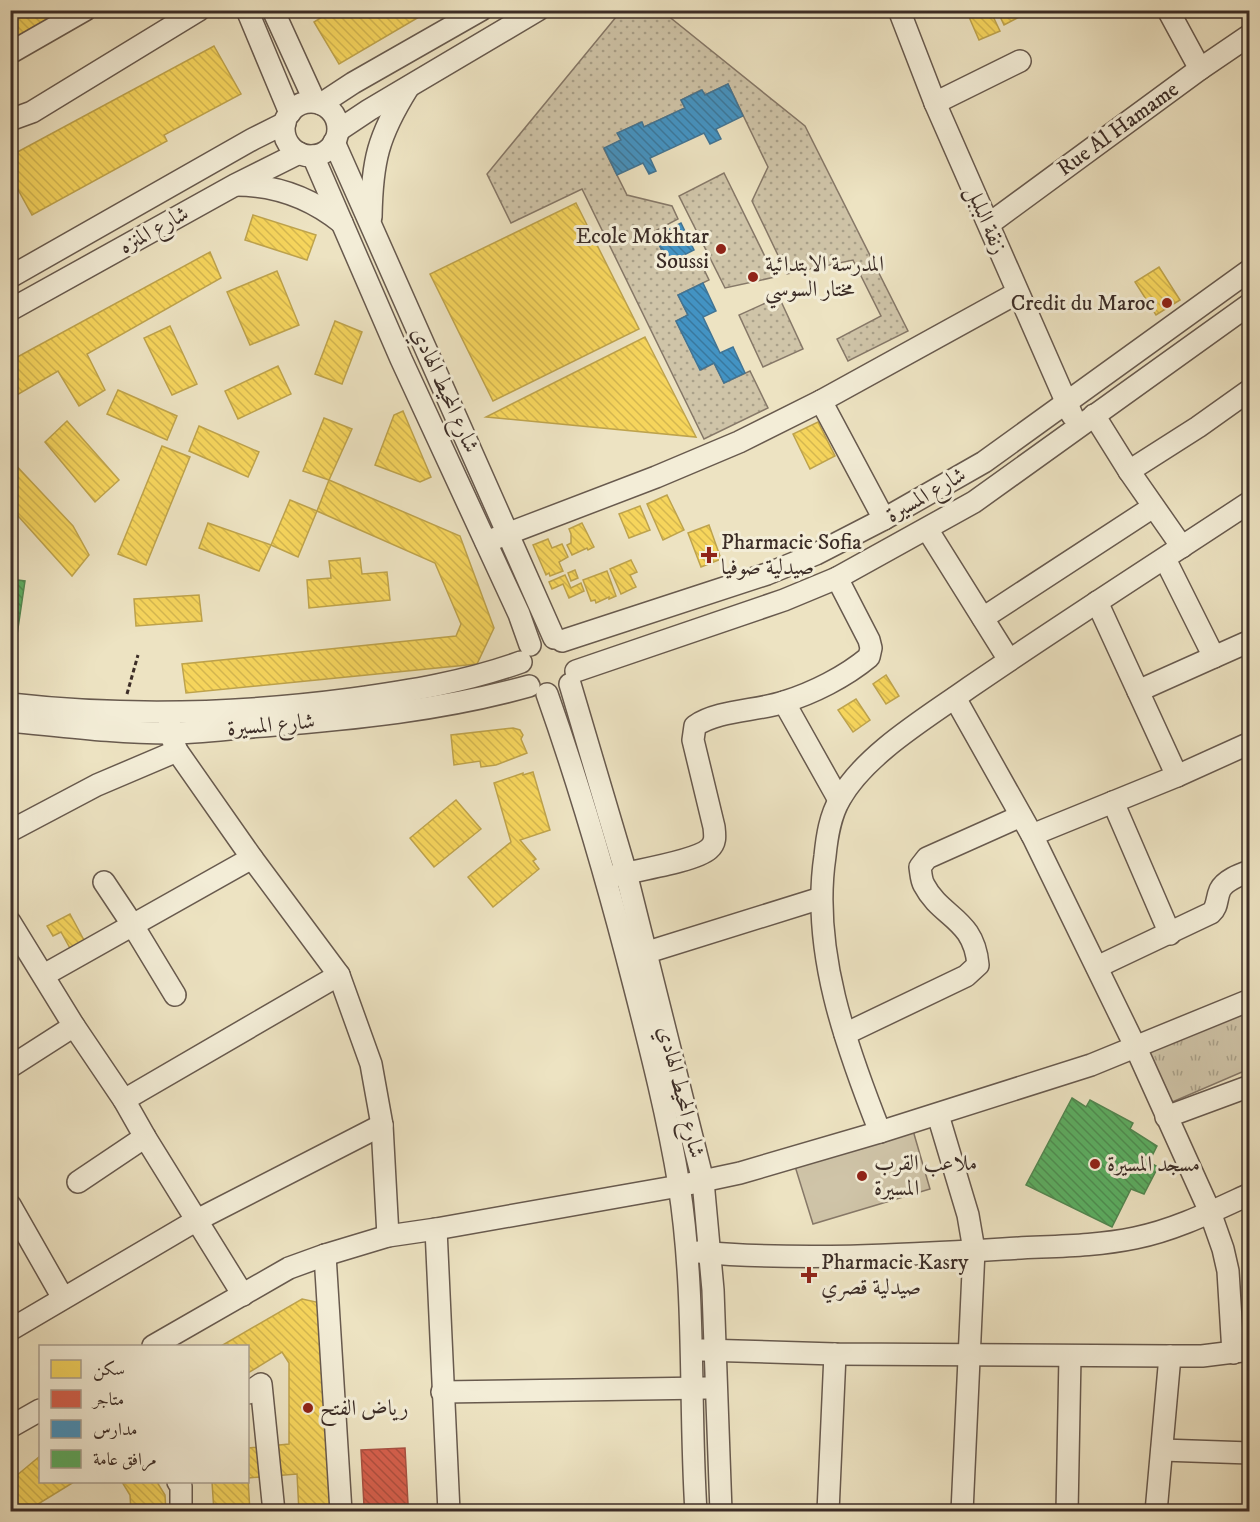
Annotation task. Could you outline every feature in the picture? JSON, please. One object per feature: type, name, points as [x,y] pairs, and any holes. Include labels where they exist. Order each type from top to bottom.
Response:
[{"type":"street","points":[[10,53],[85,10]]},
{"type":"street","points":[[10,120],[32,112],[199,10]]},
{"type":"street","points":[[247,10],[287,118],[287,140],[306,154],[325,152],[337,136],[410,86],[538,10]]},
{"type":"street","points":[[273,10],[318,103],[333,113],[337,136]]},
{"type":"street","points":[[287,118],[301,104],[318,103],[481,10]]},
{"type":"street","name":"زنقة البلبل","points":[[899,10],[935,103],[1066,403],[1087,421],[1129,471],[1153,507],[1214,657]]},
{"type":"street","points":[[1168,10],[1200,69]]},
{"type":"street","name":"Rue Al Hamame","points":[[988,224],[1250,35]]},
{"type":"street","points":[[935,103],[1020,61]]},
{"type":"street","points":[[370,221],[378,147],[390,119],[410,86]]},
{"type":"street","name":"شارع المنزه","points":[[10,277],[287,118]]},
{"type":"street","name":"شارع المحيط الهادي","points":[[337,136],[370,221],[558,640]]},
{"type":"street","name":"شارع المنزه","points":[[10,310],[236,185],[306,154]]},
{"type":"street","name":"شارع المحيط الهادي","points":[[306,154],[342,224],[519,614],[525,654]]},
{"type":"street","points":[[236,185],[261,186],[289,192],[317,205],[342,224]]},
{"type":"street","name":"شارع المسيرة","points":[[558,640],[767,574],[816,554],[884,519],[984,462],[1250,270]]},
{"type":"street","points":[[486,542],[656,477],[739,442],[1017,293]]},
{"type":"street","name":"شارع المسيرة","points":[[573,677],[784,600],[837,578],[927,529],[974,502],[1250,304]]},
{"type":"street","points":[[1129,471],[1198,428],[1250,390]]},
{"type":"street","points":[[821,400],[884,519]]},
{"type":"street","points":[[880,1132],[845,1034],[822,927],[821,898],[826,846],[839,800],[855,777],[877,755],[955,698],[1250,502]]},
{"type":"street","points":[[983,618],[1153,507]]},
{"type":"street","points":[[927,529],[1009,660]]},
{"type":"street","points":[[605,878],[702,854],[711,848],[715,839],[714,827],[693,740],[695,726],[715,717],[784,702],[829,683],[862,662],[871,652],[869,640],[837,578]]},
{"type":"street","points":[[1097,602],[1177,776]]},
{"type":"street","points":[[539,639],[558,640],[574,654],[573,677],[560,692],[538,690],[522,675],[525,654],[539,639]]},
{"type":"street","points":[[1138,691],[1250,641]]},
{"type":"street","name":"شارع المسيرة","points":[[10,704],[122,712],[172,732],[234,711],[316,704],[416,690],[475,677],[525,654]]},
{"type":"street","name":"شارع المحيط الهادي","points":[[573,677],[626,873],[655,1065],[679,1186],[692,1350],[691,1388],[696,1512]]},
{"type":"street","name":"شارع المحيط الهادي","points":[[538,690],[574,771],[605,878],[637,955],[703,1181],[713,1290],[721,1512]]},
{"type":"street","name":"شارع المسيرة","points":[[10,721],[84,729],[172,732],[309,722],[410,711],[538,690]]},
{"type":"street","points":[[692,1350],[1070,1356],[1170,1356],[1241,1352],[1223,1248],[1210,1212],[1136,1048],[1032,835],[955,698]]},
{"type":"street","points":[[784,702],[839,800]]},
{"type":"street","points":[[10,831],[97,785],[172,732],[252,858],[339,975],[371,1064],[382,1125],[388,1236]]},
{"type":"street","points":[[1032,835],[1177,776],[1250,743]]},
{"type":"street","points":[[1113,802],[1170,934]]},
{"type":"street","points":[[845,1034],[966,976],[978,965],[977,954],[966,929],[931,897],[922,883],[920,867],[927,858],[1021,816]]},
{"type":"street","points":[[44,975],[252,858]]},
{"type":"street","points":[[1096,967],[1211,914],[1215,909],[1220,890],[1225,884],[1250,871]]},
{"type":"street","points":[[104,882],[175,995]]},
{"type":"street","points":[[637,955],[821,898]]},
{"type":"street","points":[[10,922],[74,1026],[124,1100],[243,1295]]},
{"type":"street","points":[[124,1100],[339,975]]},
{"type":"street","points":[[156,1345],[289,1268],[325,1255],[388,1236],[703,1181],[938,1115],[1091,1065],[1250,1000]]},
{"type":"street","points":[[10,1067],[74,1026]]},
{"type":"street","points":[[1166,1117],[1250,1086]]},
{"type":"street","points":[[938,1115],[968,1215],[974,1250],[962,1512]]},
{"type":"street","points":[[10,1330],[197,1220],[382,1125]]},
{"type":"street","points":[[78,1182],[145,1137]]},
{"type":"street","points":[[685,1251],[756,1256],[849,1255],[1072,1245],[1134,1238],[1165,1231],[1250,1194]]},
{"type":"street","points":[[10,1205],[63,1298]]},
{"type":"street","points":[[436,1229],[449,1512]]},
{"type":"street","points":[[325,1255],[341,1512]]},
{"type":"street","points":[[828,1512],[836,1354]]},
{"type":"street","points":[[1067,1512],[1070,1356]]},
{"type":"street","points":[[1156,1512],[1170,1356]]},
{"type":"street","points":[[249,1392],[261,1384],[274,1512]]},
{"type":"street","points":[[442,1392],[715,1388]]},
{"type":"street","points":[[10,1427],[39,1411]]},
{"type":"street","points":[[1162,1450],[1250,1453]]},
{"type":"street","points":[[179,1483],[181,1486],[181,1512]]},
{"type":"path","points":[[122,712],[138,655]]},
{"type":"green space","points":[[621,11],[662,11],[805,126],[908,331],[848,361],[837,339],[881,316],[853,260],[787,274],[752,201],[768,167],[728,84],[705,95],[701,90],[681,100],[685,108],[644,127],[641,122],[618,133],[621,140],[604,149],[627,195],[672,206],[678,219],[653,232],[671,269],[698,257],[709,280],[678,295],[688,315],[676,321],[701,370],[714,363],[724,383],[750,371],[768,408],[704,439],[582,189],[511,223],[487,174]]},
{"type":"green space","points":[[724,173],[775,277],[725,288],[679,196]]},
{"type":"green space","points":[[779,297],[803,349],[763,367],[739,315]]},
{"type":"green space","points":[[1249,1006],[1249,1069],[1170,1103],[1147,1049]]},
{"type":"green space","name":"ملاعب القرب المسيرة","points":[[912,1127],[930,1189],[813,1224],[794,1163]]},
{"type":"building: سكن","points":[[10,10],[63,10],[10,41]]},
{"type":"building: سكن","points":[[313,10],[330,10],[317,17]]},
{"type":"building: سكن","points":[[333,10],[340,10],[344,17],[355,10],[431,10],[339,64],[314,22]]},
{"type":"building: سكن","points":[[966,10],[990,10],[1000,31],[979,40]]},
{"type":"building: سكن","points":[[997,10],[1020,10],[1023,15],[1004,25]]},
{"type":"building: سكن","points":[[214,46],[241,94],[164,135],[167,141],[32,215],[10,175],[10,156]]},
{"type":"building: سكن","points":[[576,203],[639,329],[493,401],[430,274]]},
{"type":"building: سكن","points":[[253,215],[316,235],[307,260],[245,240]]},
{"type":"building: سكن","points":[[210,252],[221,278],[87,354],[105,390],[79,406],[58,371],[10,399],[10,361]]},
{"type":"building: سكن","points":[[1159,267],[1180,300],[1156,315],[1135,282]]},
{"type":"building: سكن","points":[[277,271],[299,325],[250,345],[227,292]]},
{"type":"building: سكن","points":[[335,321],[362,332],[342,384],[315,374]]},
{"type":"building: سكن","points":[[170,326],[197,384],[172,395],[144,338]]},
{"type":"building: سكن","points":[[645,337],[696,437],[486,417]]},
{"type":"building: سكن","points":[[278,366],[291,394],[238,419],[225,391]]},
{"type":"building: سكن","points":[[118,390],[177,416],[167,440],[107,414]]},
{"type":"building: سكن","points":[[403,411],[431,477],[420,482],[375,465],[394,415]]},
{"type":"building: سكن","points":[[324,418],[352,429],[329,480],[303,471]]},
{"type":"building: سكن","points":[[67,421],[119,480],[95,502],[45,442]]},
{"type":"building: سكن","points":[[818,422],[835,456],[810,469],[793,434]]},
{"type":"building: سكن","points":[[199,426],[259,452],[248,477],[189,451]]},
{"type":"building: سكن","points":[[162,446],[190,457],[146,565],[118,554]]},
{"type":"building: سكن","points":[[10,459],[73,526],[89,555],[72,576],[10,507]]},
{"type":"building: سكن","points":[[329,480],[460,536],[494,628],[477,664],[186,693],[182,664],[456,636],[461,624],[435,563],[317,511]]},
{"type":"building: سكن","points":[[667,495],[684,530],[663,540],[647,504]]},
{"type":"building: سكن","points":[[290,500],[317,511],[298,557],[271,545]]},
{"type":"building: سكن","points":[[640,506],[650,530],[629,538],[619,514]]},
{"type":"building: سكن","points":[[208,523],[271,545],[259,571],[199,548]]},
{"type":"building: سكن","points":[[582,523],[594,547],[572,555],[567,545],[571,543],[569,529]]},
{"type":"building: سكن","points":[[709,525],[721,559],[701,567],[688,533]]},
{"type":"building: سكن","points":[[548,539],[552,548],[562,544],[568,557],[559,562],[563,571],[550,576],[549,573],[546,575],[533,545]]},
{"type":"building: سكن","points":[[360,558],[362,574],[387,572],[390,600],[309,608],[307,580],[331,578],[329,561]]},
{"type":"building: سكن","points":[[631,560],[637,572],[630,575],[636,587],[621,594],[610,569]]},
{"type":"building: سكن","points":[[575,570],[578,578],[571,581],[568,573]]},
{"type":"building: سكن","points":[[607,571],[616,596],[596,603],[595,600],[591,601],[583,580]]},
{"type":"building: سكن","points":[[565,575],[571,588],[581,583],[584,591],[569,598],[563,584],[552,589],[549,582]]},
{"type":"building: سكن","points":[[199,595],[202,621],[136,626],[134,599]]},
{"type":"building: سكن","points":[[886,675],[899,696],[886,704],[873,684]]},
{"type":"building: سكن","points":[[856,699],[870,720],[853,732],[838,710]]},
{"type":"building: سكن","points":[[513,728],[520,730],[523,735],[521,739],[527,753],[496,765],[481,767],[480,761],[454,765],[451,735]]},
{"type":"building: سكن","points":[[533,772],[550,830],[520,840],[536,859],[533,861],[539,869],[493,907],[468,877],[511,842],[494,783]]},
{"type":"building: سكن","points":[[456,800],[481,829],[434,867],[410,838]]},
{"type":"building: سكن","points":[[70,914],[85,942],[71,950],[61,932],[53,936],[47,926]]},
{"type":"building: سكن","name":"رياض الفتح","points":[[302,1299],[321,1303],[333,1512],[299,1512],[297,1474],[249,1478],[249,1448],[289,1444],[289,1363],[282,1352],[249,1372],[249,1345],[223,1345]]},
{"type":"building: سكن","points":[[39,1457],[39,1483],[72,1483],[38,1504],[34,1512],[10,1512],[10,1481]]},
{"type":"building: سكن","points":[[123,1483],[158,1483],[165,1495],[166,1512],[131,1512],[130,1495]]},
{"type":"building: سكن","points":[[212,1483],[248,1483],[250,1512],[214,1512]]},
{"type":"building: سكن","points":[[408,1504],[408,1512],[365,1512],[364,1506]]},
{"type":"building: متاجر","points":[[405,1448],[408,1504],[364,1506],[361,1450]]},
{"type":"building: مدارس","points":[[728,84],[743,116],[716,129],[721,139],[710,144],[704,133],[650,158],[656,171],[649,174],[643,163],[617,175],[604,148],[621,140],[617,133],[642,122],[644,127],[685,108],[681,100],[702,90],[705,95]]},
{"type":"building: مدارس","points":[[681,223],[694,250],[668,263],[655,236]]},
{"type":"building: مدارس","points":[[703,283],[716,311],[703,317],[720,353],[733,347],[745,373],[724,383],[714,363],[700,370],[676,321],[688,315],[678,295]]},
{"type":"building: مرافق عامة","points":[[10,579],[25,581],[13,662],[10,662]]},
{"type":"building: مرافق عامة","name":"مسجد المسيرة","points":[[1072,1098],[1086,1107],[1090,1100],[1133,1123],[1130,1129],[1157,1146],[1149,1162],[1158,1167],[1144,1194],[1131,1189],[1112,1227],[1026,1185]]},
{"type":"place","name":"Ecole Mokhtar Soussi","points":[[721,249]]},
{"type":"place","name":"المدرسة الابتدائية مختار السوسي","points":[[753,277]]},
{"type":"place","name":"Credit du Maroc","points":[[1167,303]]},
{"type":"place","name":"Pharmacie Sofia صيدلية صوفيا","points":[[709,555]]},
{"type":"place","name":"مسجد المسيرة","points":[[1095,1164]]},
{"type":"place","name":"ملاعب القرب المسيرة","points":[[862,1176]]},
{"type":"place","name":"Pharmacie Kasry صيدلية قصري","points":[[809,1275]]},
{"type":"place","name":"رياض الفتح","points":[[308,1408]]}]
